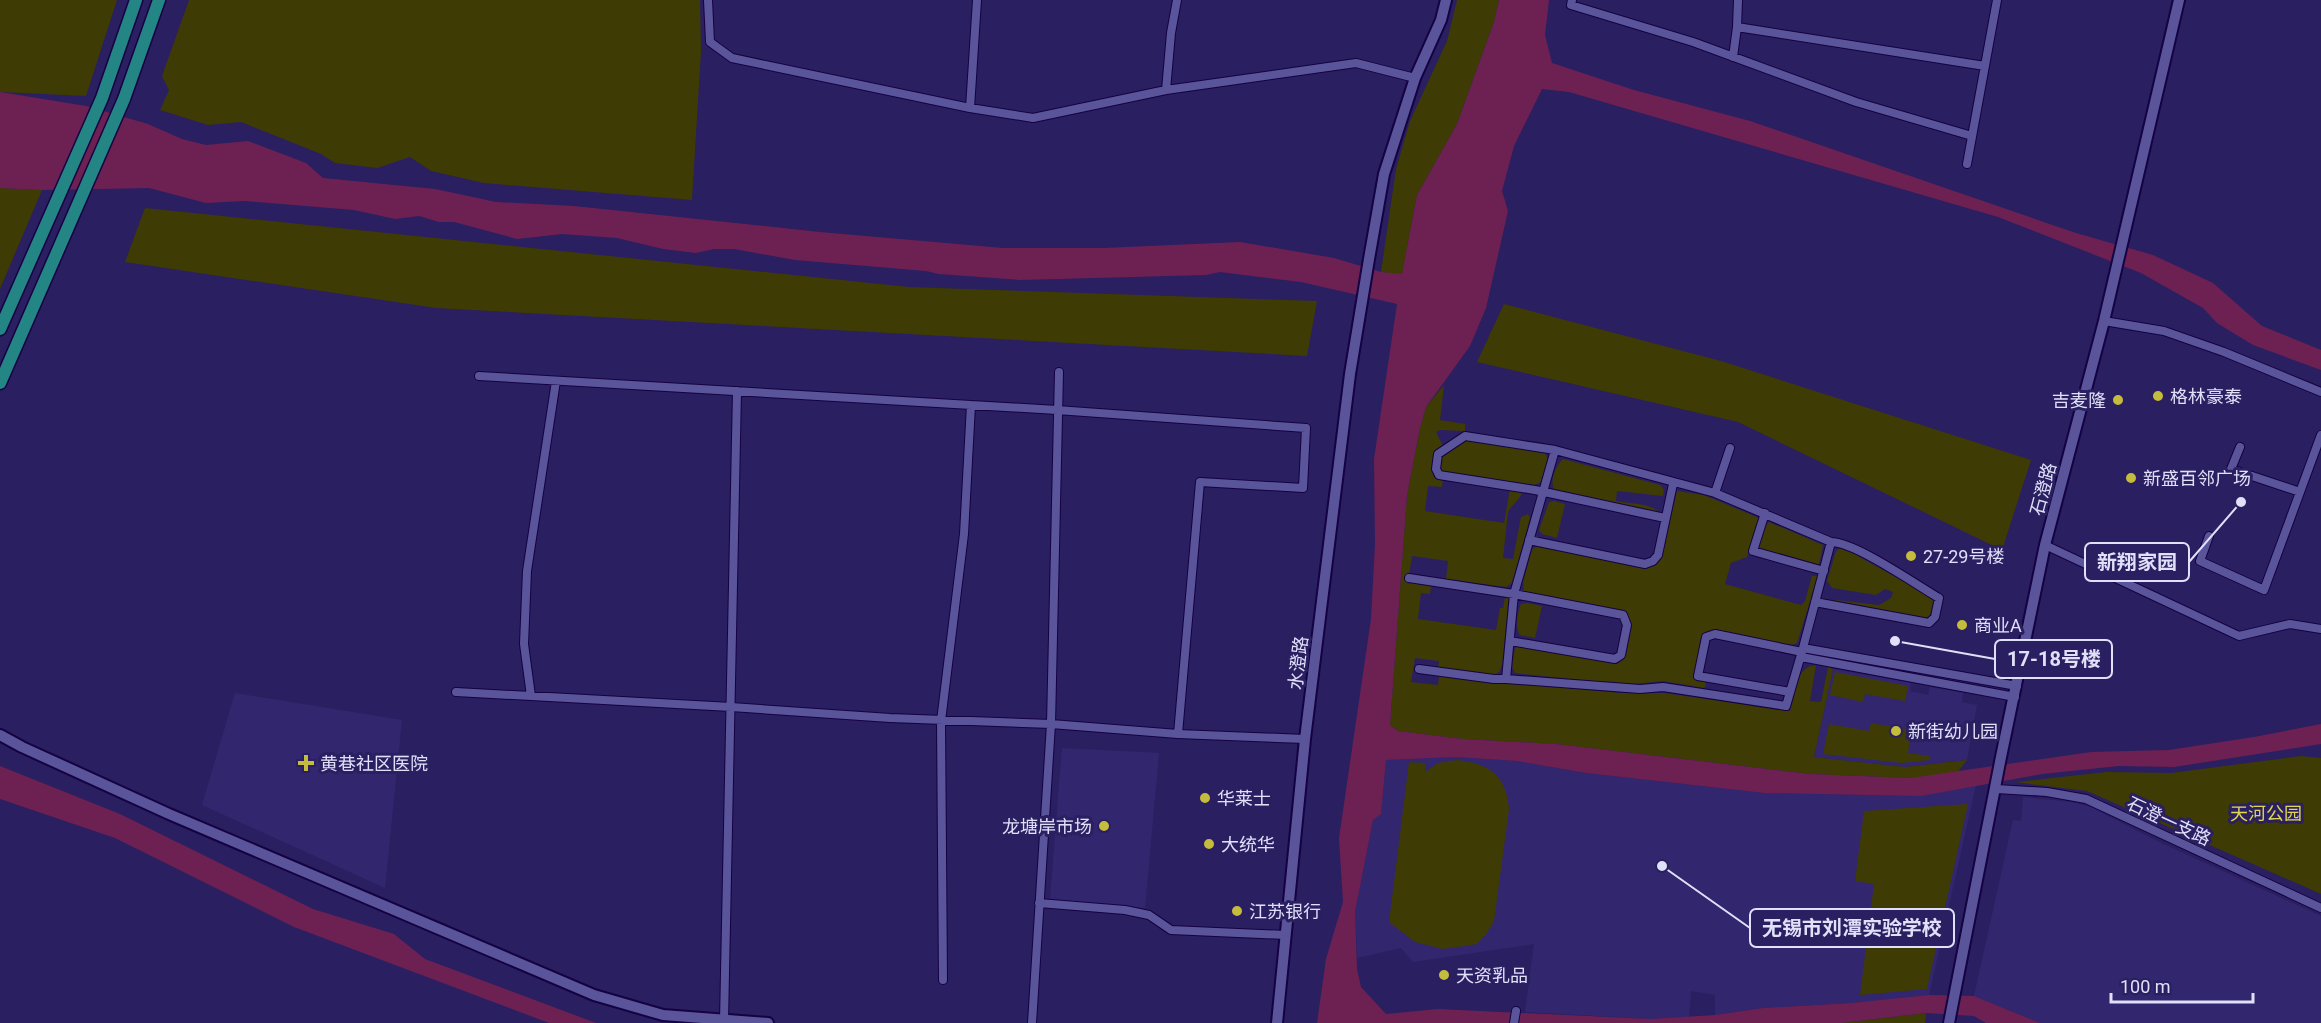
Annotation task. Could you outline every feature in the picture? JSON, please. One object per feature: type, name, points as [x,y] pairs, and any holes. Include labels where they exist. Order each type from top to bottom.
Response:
[{"type":"main road","points":[[0,329],[102,98],[136,0]]},
{"type":"main road","points":[[0,383],[124,99],[159,0]]},
{"type":"main road","points":[[40,239],[43,256],[56,253]]},
{"type":"main road","points":[[13,300],[26,298],[32,308]]},
{"type":"street","points":[[708,0],[710,42],[732,58],[970,108],[1033,118],[1166,90],[1356,63],[1415,78]]},
{"type":"street","points":[[970,108],[977,0]]},
{"type":"street","points":[[1166,90],[1171,33],[1177,0]]},
{"type":"street","name":"水澄路","points":[[1277,1023],[1305,739],[1350,374],[1384,174],[1415,78],[1441,20],[1446,0]]},
{"type":"street","points":[[1572,0],[1571,4],[1694,42],[1856,102],[1972,136]]},
{"type":"street","points":[[1733,57],[1738,0]]},
{"type":"street","points":[[1967,164],[1997,0]]},
{"type":"street","name":"石澄路","points":[[1949,1021],[2045,545],[2104,321],[2179,0]]},
{"type":"street","points":[[1737,27],[1985,66]]},
{"type":"street","points":[[2104,321],[2164,331],[2224,352],[2321,392]]},
{"type":"street","points":[[1032,1023],[1051,724],[1059,372]]},
{"type":"street","points":[[479,376],[1057,410],[1306,428],[1303,488],[1200,482],[1178,734]]},
{"type":"street","points":[[531,696],[524,644],[527,571],[556,381]]},
{"type":"street","points":[[724,1021],[737,391]]},
{"type":"street","points":[[943,980],[941,721],[964,534],[971,405]]},
{"type":"street","points":[[2209,536],[2200,561],[2264,590],[2321,435]]},
{"type":"street","points":[[1665,518],[1542,492],[1439,475],[1436,461],[1441,451],[1465,436],[1556,450],[1715,493],[1831,542],[1839,542],[1879,562],[1939,598],[1935,617],[1929,623],[1815,602]]},
{"type":"street","points":[[2240,447],[2231,469],[2300,492]]},
{"type":"street","points":[[1715,493],[1730,448]]},
{"type":"street","points":[[1506,679],[1514,594],[1556,450]]},
{"type":"street","points":[[1529,540],[1645,564],[1653,561],[1658,555],[1673,484]]},
{"type":"street","points":[[1765,513],[1753,551],[1824,572]]},
{"type":"street","points":[[1419,669],[1494,679],[1640,690],[1663,687],[1786,706],[1831,542]]},
{"type":"street","points":[[2045,545],[2239,636],[2290,624],[2321,628]]},
{"type":"street","points":[[1409,578],[1514,594],[1623,615],[1627,625],[1622,655],[1615,658],[1510,641]]},
{"type":"street","points":[[1790,692],[1698,676],[1706,637],[1715,634],[2016,692]]},
{"type":"street","points":[[1711,694],[1715,679]]},
{"type":"street","points":[[456,692],[941,721],[1051,724],[1178,734],[1305,739]]},
{"type":"street","points":[[0,735],[169,814],[594,995],[663,1015],[768,1023]]},
{"type":"street","name":"石澄一支路","points":[[1996,789],[2047,792],[2086,799],[2321,908]]},
{"type":"street","points":[[1040,903],[1125,910],[1149,915],[1171,930],[1286,935]]},
{"type":"street","points":[[1514,1023],[1516,1011]]},
{"type":"shaded area","points":[[1499,0],[1549,0],[1545,35],[1552,63],[1634,90],[1750,121],[2076,233],[2153,255],[2213,283],[2262,326],[2321,350],[2321,370],[2253,345],[2217,323],[2203,308],[2141,273],[1998,217],[1569,92],[1542,89],[1514,146],[1502,191],[1508,211],[1486,308],[1470,346],[1426,407],[1420,428],[1407,495],[1390,725],[1398,731],[1463,739],[1556,744],[1810,774],[1910,778],[2091,752],[2169,750],[2321,724],[2321,744],[2174,767],[2119,766],[2042,774],[1921,796],[1764,793],[1586,773],[1517,761],[1455,757],[1386,760],[1381,814],[1373,820],[1355,912],[1357,969],[1361,987],[1386,1014],[1438,1009],[1651,1019],[1929,995],[1974,996],[2040,1023],[1986,1023],[1974,1016],[1926,1013],[1841,1023],[1317,1023],[1326,959],[1343,902],[1339,838],[1371,619],[1375,544],[1374,459],[1397,304],[1301,282],[1220,272],[1206,275],[1020,280],[795,260],[734,249],[714,249],[696,253],[663,249],[617,238],[562,234],[517,239],[454,222],[439,222],[419,216],[395,219],[354,210],[245,201],[206,203],[149,188],[42,190],[0,188],[0,92],[86,106],[148,124],[182,139],[206,145],[248,141],[306,163],[323,178],[435,189],[496,202],[574,206],[820,232],[1003,248],[1104,248],[1240,242],[1334,258],[1381,272],[1402,274],[1417,195],[1457,124],[1494,22]]},
{"type":"shaded area","name":"新街幼儿园","points":[[1833,669],[1911,683],[1910,691],[1928,695],[1930,687],[1963,693],[1962,702],[1977,705],[1967,760],[1905,767],[1814,757]]},
{"type":"shaded area","name":"黄巷社区医院","points":[[235,693],[402,720],[385,888],[202,805]]},
{"type":"shaded area","name":"龙塘岸市场","points":[[1062,748],[1159,753],[1145,908],[1050,899]]},
{"type":"shaded area","points":[[1455,757],[1517,761],[1586,773],[1764,793],[1921,796],[1976,785],[1929,995],[1851,1003],[1763,1008],[1715,1015],[1715,995],[1691,991],[1689,1017],[1651,1019],[1525,1012],[1534,944],[1413,962],[1401,948],[1357,958],[1355,912],[1373,820],[1381,813],[1386,760]]},
{"type":"shaded area","points":[[0,766],[120,814],[313,909],[394,934],[425,959],[596,1023],[549,1023],[294,927],[115,838],[0,799]]},
{"type":"shaded area","points":[[2023,797],[2071,802],[2091,807],[2157,841],[2321,916],[2321,1023],[2040,1023],[1974,996],[2013,820],[2021,821]]},
{"type":"green space","points":[[0,0],[117,0],[86,96],[0,92]]},
{"type":"green space","points":[[189,0],[700,0],[701,51],[692,200],[484,183],[431,171],[410,157],[377,168],[335,163],[321,154],[241,122],[208,125],[160,110],[169,90],[162,76]]},
{"type":"green space","points":[[1457,0],[1499,0],[1494,22],[1457,124],[1417,195],[1402,275],[1381,272],[1396,169],[1410,121],[1447,41]]},
{"type":"green space","points":[[0,188],[42,190],[0,289]]},
{"type":"green space","points":[[145,208],[909,287],[1317,301],[1307,356],[436,308],[125,262]]},
{"type":"green space","points":[[1504,304],[1721,361],[2031,460],[2002,550],[1738,422],[1477,362]]},
{"type":"green space","points":[[1444,385],[1440,420],[1465,424],[1465,431],[1440,430],[1436,432],[1443,446],[1435,456],[1433,473],[1434,477],[1443,479],[1442,487],[1428,486],[1425,511],[1504,523],[1510,489],[1522,493],[1508,512],[1503,558],[1513,559],[1521,517],[1528,514],[1530,518],[1512,583],[1506,587],[1446,579],[1448,561],[1412,556],[1408,582],[1431,585],[1430,594],[1421,593],[1418,619],[1496,630],[1500,608],[1503,608],[1505,597],[1509,598],[1502,666],[1499,672],[1494,676],[1438,669],[1439,661],[1415,658],[1411,682],[1438,685],[1439,676],[1621,693],[1664,693],[1790,711],[1800,676],[1809,667],[1816,665],[1810,701],[1821,702],[1828,667],[1833,669],[1814,757],[1905,767],[1967,760],[1957,773],[1910,778],[1810,774],[1556,744],[1463,739],[1398,731],[1390,725],[1407,495],[1426,407]]},
{"type":"green space","points":[[1466,439],[1544,451],[1548,459],[1543,481],[1534,485],[1443,473],[1440,469],[1442,454]]},
{"type":"green space","points":[[1563,459],[1660,485],[1664,490],[1663,496],[1617,491],[1616,501],[1646,505],[1660,514],[1555,492],[1554,474]]},
{"type":"green space","points":[[1677,491],[1704,495],[1759,518],[1747,557],[1731,563],[1725,584],[1801,605],[1805,601],[1812,576],[1818,576],[1797,643],[1792,645],[1714,632],[1703,636],[1693,678],[1705,681],[1704,688],[1663,681],[1627,685],[1515,673],[1512,667],[1515,648],[1520,645],[1616,661],[1630,619],[1624,612],[1524,592],[1523,582],[1532,549],[1540,545],[1649,567],[1658,563],[1662,555]]},
{"type":"green space","points":[[1549,502],[1565,504],[1557,538],[1542,534],[1539,530]]},
{"type":"green space","points":[[1769,522],[1823,545],[1819,565],[1813,566],[1759,549],[1761,535]]},
{"type":"green space","points":[[1842,547],[1931,597],[1934,602],[1930,616],[1924,618],[1828,599],[1879,605],[1891,598],[1893,592],[1885,589],[1876,595],[1832,588],[1827,581],[1836,551]]},
{"type":"green space","points":[[1521,604],[1542,606],[1535,638],[1520,635],[1517,628]]},
{"type":"green space","points":[[1835,672],[1908,686],[1905,701],[1865,694],[1863,702],[1830,695]]},
{"type":"green space","points":[[1871,723],[1912,730],[1908,753],[1930,756],[1929,760],[1902,763],[1823,754],[1829,724],[1869,731]]},
{"type":"green space","name":"天河公园","points":[[2301,756],[2321,758],[2321,894],[2087,791],[2015,782],[2106,772],[2171,773]]},
{"type":"green space","points":[[1457,760],[1479,765],[1494,773],[1504,788],[1509,809],[1494,921],[1477,944],[1443,949],[1415,942],[1389,922],[1409,762],[1425,763],[1425,772],[1438,763]]},
{"type":"green space","points":[[1968,804],[1927,989],[1860,995],[1874,884],[1855,881],[1864,811]]},
{"type":"green space","points":[[1926,1013],[1925,1023],[1841,1023]]},
{"type":"place","name":"格林豪泰","points":[[2158,396]]},
{"type":"place","name":"吉麦隆","points":[[2118,400]]},
{"type":"place","name":"新盛百邻广场","points":[[2131,478]]},
{"type":"place","name":"新翔家园","points":[[2241,502]]},
{"type":"place","name":"27-29号楼","points":[[1911,556]]},
{"type":"place","name":"商业A","points":[[1962,625]]},
{"type":"place","name":"17-18号楼","points":[[1895,641]]},
{"type":"place","name":"新街幼儿园","points":[[1896,731]]},
{"type":"place","name":"黄巷社区医院","points":[[306,763]]},
{"type":"place","name":"华莱士","points":[[1205,798]]},
{"type":"place","name":"龙塘岸市场","points":[[1104,826]]},
{"type":"place","name":"大统华","points":[[1209,844]]},
{"type":"place","name":"无锡市刘潭实验学校","points":[[1662,866]]},
{"type":"place","name":"江苏银行","points":[[1237,911]]},
{"type":"place","name":"天资乳品","points":[[1444,975]]}]
